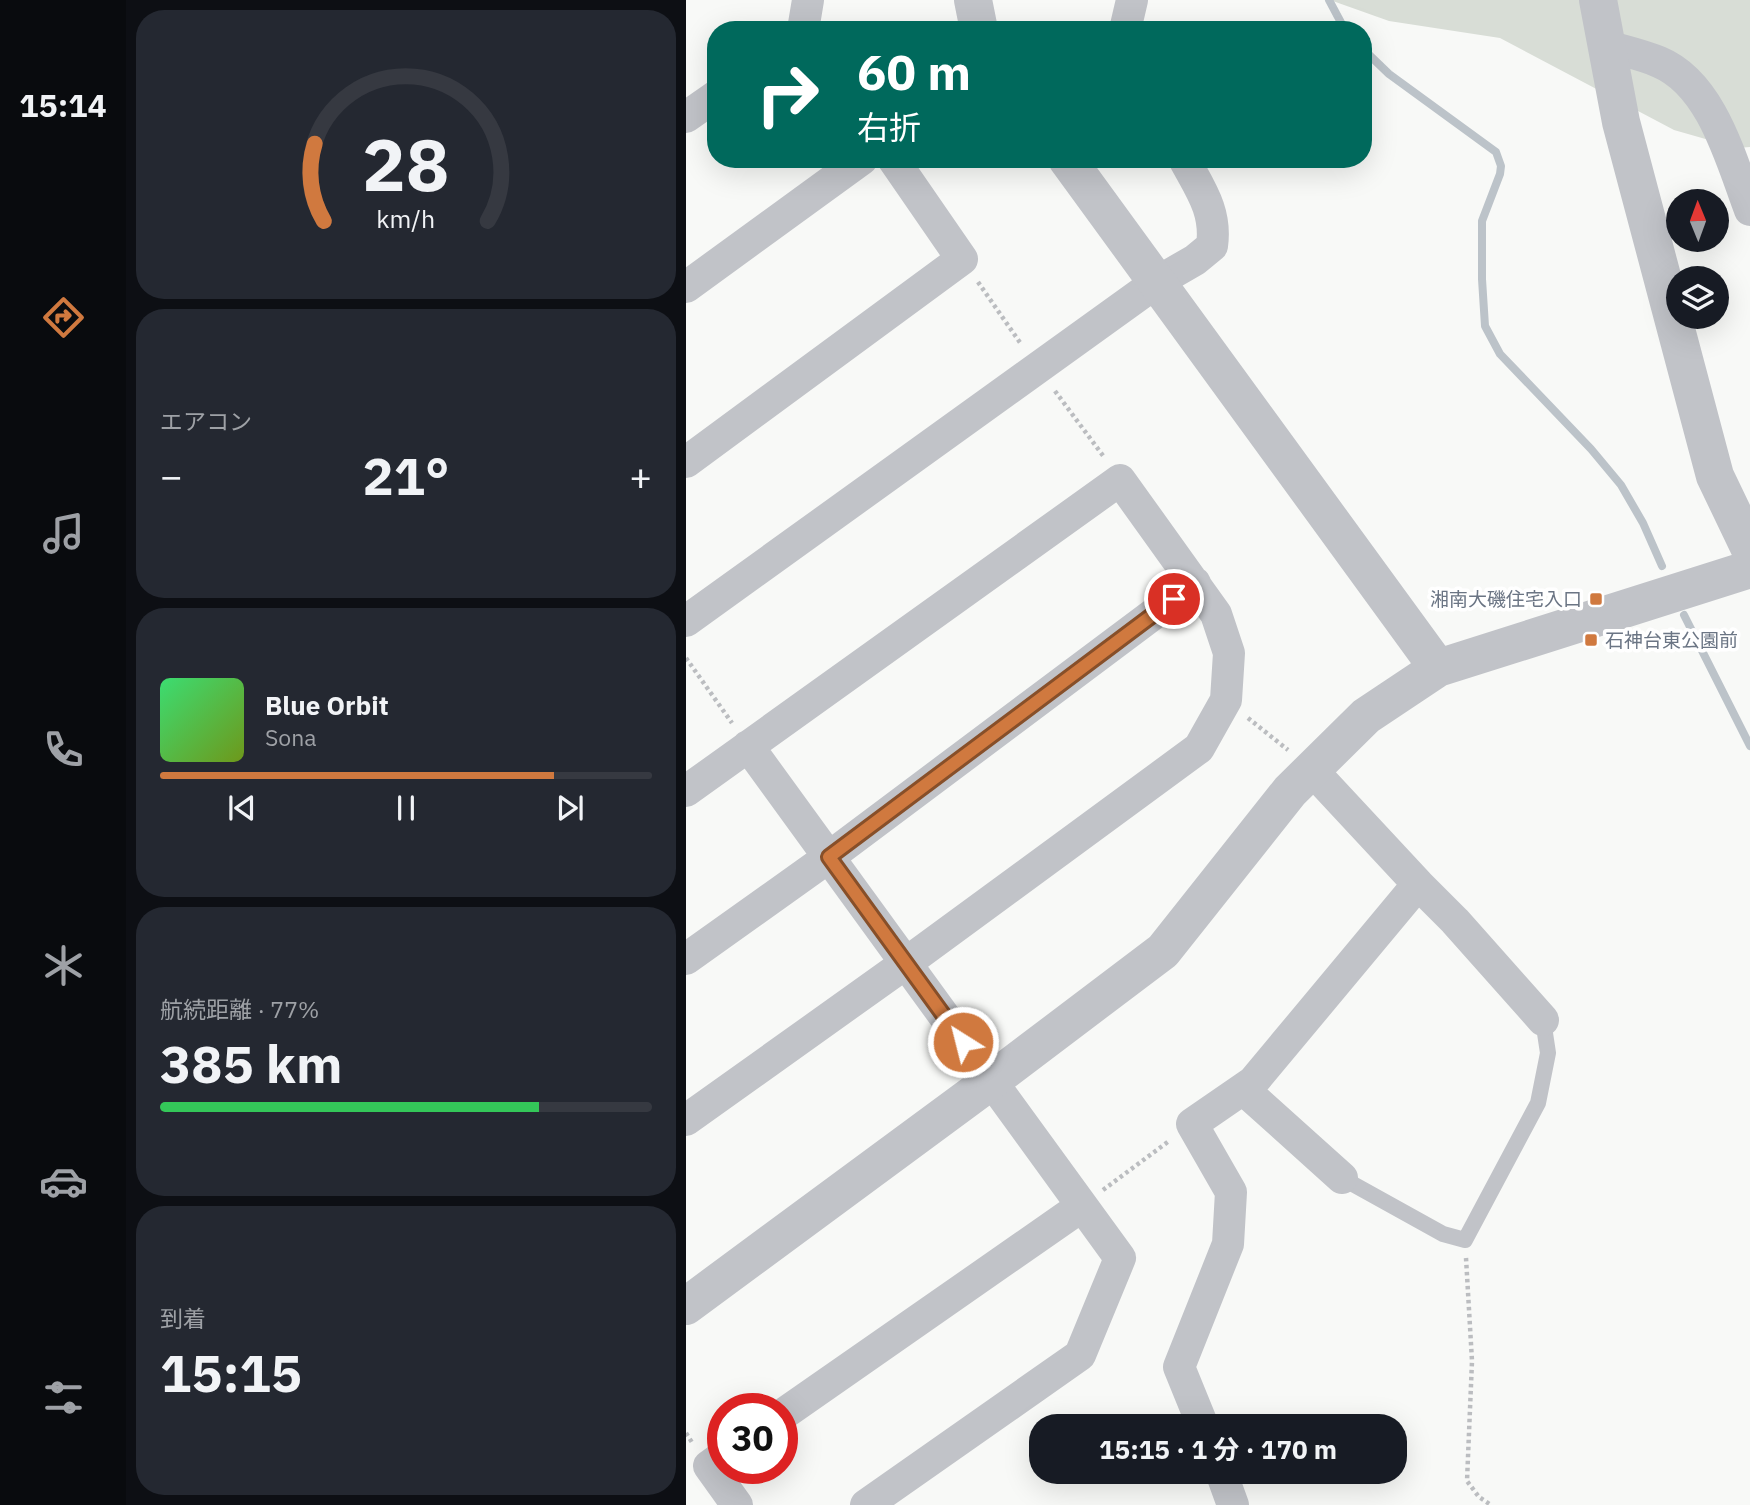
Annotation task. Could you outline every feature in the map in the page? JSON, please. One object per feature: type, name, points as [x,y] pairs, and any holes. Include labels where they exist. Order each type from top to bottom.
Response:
[{"type":"street","points":[[804,21],[808,0]]},
{"type":"street","points":[[973,0],[977,21]]},
{"type":"street","points":[[1127,21],[1132,0]]},
{"type":"street","points":[[1598,0],[1621,122],[1715,476],[1750,549]]},
{"type":"street","points":[[1607,46],[1660,62],[1692,84],[1716,123],[1750,209]]},
{"type":"street","points":[[686,117],[707,102]]},
{"type":"street","points":[[686,286],[850,168]]},
{"type":"street","points":[[686,462],[962,259],[899,168]]},
{"type":"street","points":[[1074,168],[1438,668]]},
{"type":"street","points":[[686,621],[1157,282],[1195,260],[1212,246],[1215,226],[1204,196],[1189,168]]},
{"type":"street","points":[[686,791],[1121,480],[1216,614],[1229,653],[1226,700],[1199,748],[906,963],[686,1119]]},
{"type":"street","points":[[686,1306],[1163,951],[1290,791],[1366,716],[1438,668],[1750,569]]},
{"type":"street","points":[[686,959],[829,857],[1195,583]]},
{"type":"street","points":[[748,746],[1120,1258],[1080,1355],[866,1505]]},
{"type":"street","points":[[1311,769],[1455,921],[1543,1020]]},
{"type":"street","points":[[1198,1414],[1179,1367],[1228,1244],[1231,1192],[1192,1124],[1253,1082],[1418,884]]},
{"type":"street","points":[[1243,1089],[1342,1178]]},
{"type":"street","points":[[798,1404],[1082,1206]]},
{"type":"street","points":[[722,1484],[737,1505]]},
{"type":"street","points":[[1225,1484],[1233,1505]]},
{"type":"lane","points":[[1342,1178],[1443,1234],[1465,1240],[1538,1102],[1548,1054],[1543,1020]]},
{"type":"path","points":[[686,658],[748,746]]},
{"type":"path","points":[[1226,700],[1311,769]]},
{"type":"path","points":[[1082,1206],[1192,1124]]},
{"type":"path","points":[[1465,1240],[1472,1361],[1466,1481],[1479,1497],[1491,1505]]},
{"type":"shaded area","points":[[1330,0],[1750,0],[1750,147],[1737,148],[1674,130],[1500,38],[1389,21]]},
{"type":"waterway","points":[[1329,0],[1340,21]]},
{"type":"waterway","points":[[1372,58],[1389,74],[1496,152],[1501,166],[1500,174],[1482,221],[1485,326],[1500,354],[1591,449],[1621,485],[1643,523],[1662,566]]},
{"type":"waterway","points":[[1684,615],[1750,746]]},
{"type":"place","name":"湘南大磯住宅入口","points":[[1596,599]]},
{"type":"place","name":"石神台東公園前","points":[[1591,640]]},
{"type":"route","points":[[963,1042],[829,857],[1174,599]]}]
